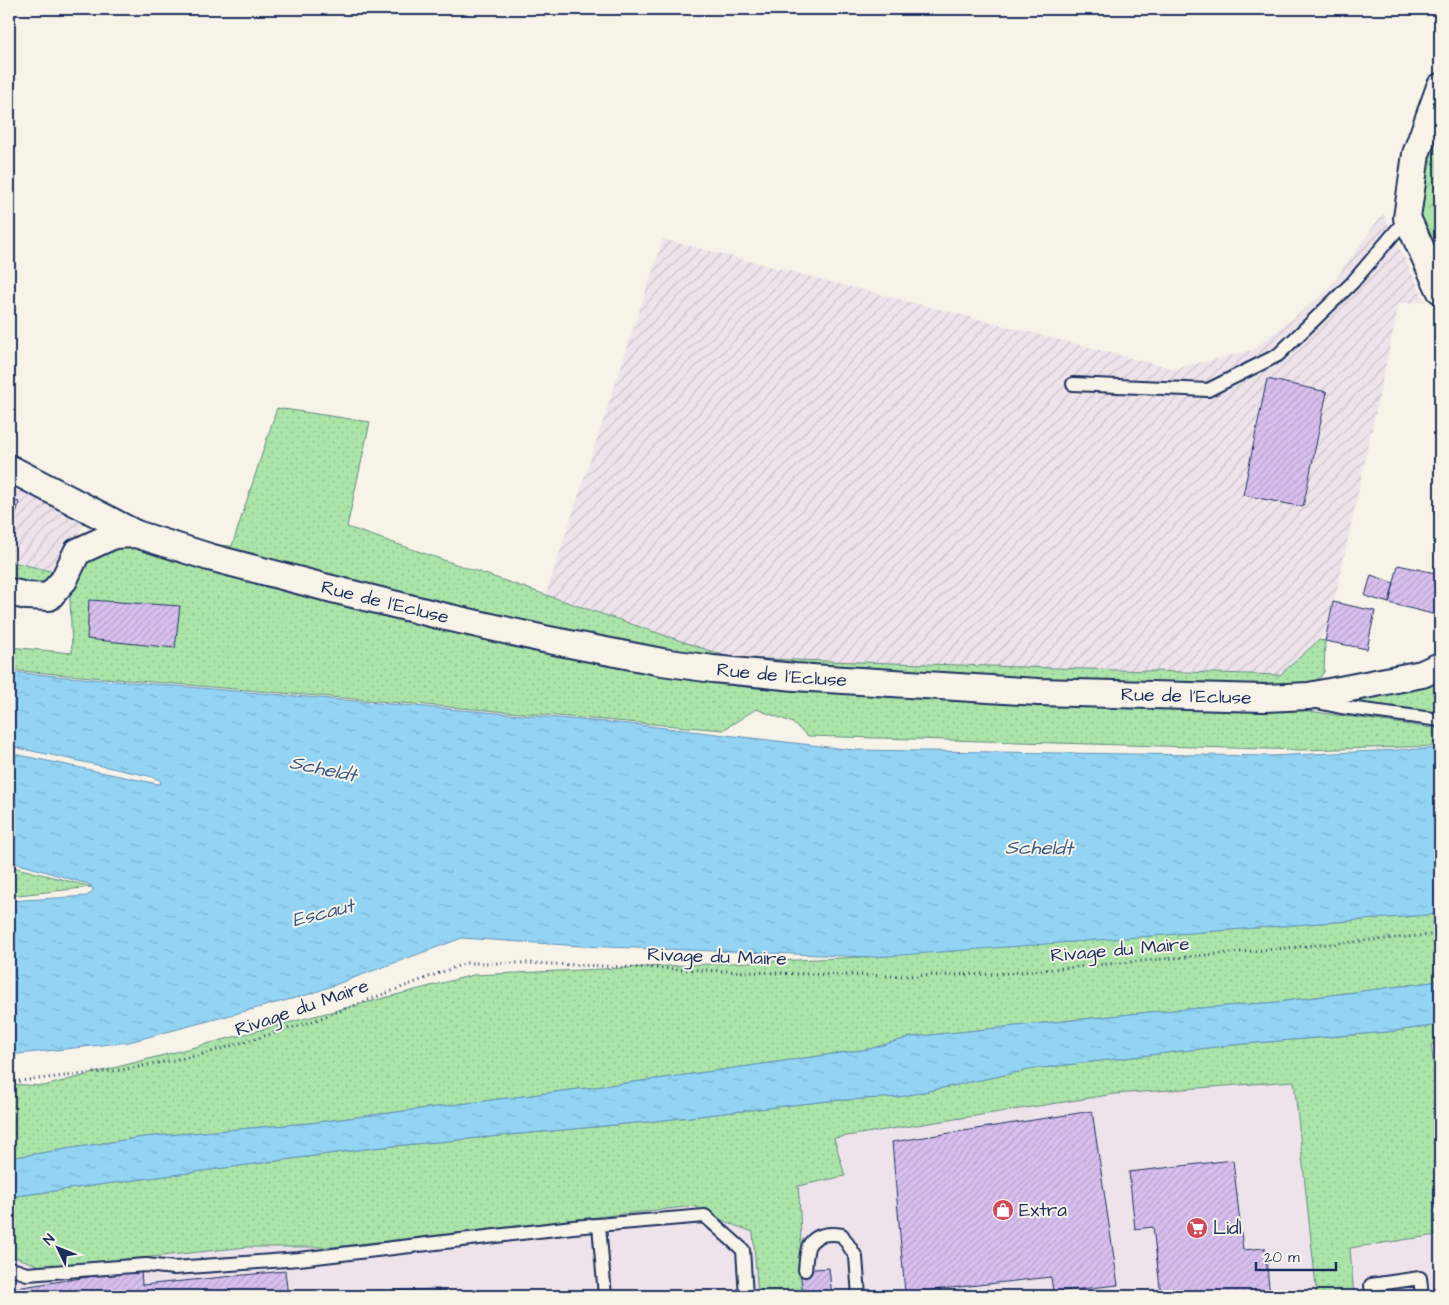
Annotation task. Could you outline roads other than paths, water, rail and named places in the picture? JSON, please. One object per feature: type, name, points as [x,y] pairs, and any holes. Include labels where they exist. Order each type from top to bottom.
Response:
[{"type":"street","points":[[1440,87],[1416,154],[1407,218],[1440,290]]},
{"type":"street","name":"Rue de l'Ecluse","points":[[9,468],[136,534],[219,559],[442,616],[604,651],[713,669],[873,683],[1038,692],[1189,697],[1298,698],[1422,674],[1440,666]]},
{"type":"street","name":"Rue de l'Ecluse","points":[[9,592],[27,596],[49,597],[64,580],[78,552],[114,535],[136,534]]},
{"type":"lane","points":[[1073,384],[1208,390],[1278,355],[1352,283],[1407,218]]},
{"type":"lane","points":[[1298,698],[1341,707],[1440,720]]},
{"type":"lane","points":[[9,1268],[27,1274],[146,1265],[174,1268],[290,1260],[599,1225],[705,1216],[743,1250],[746,1296]]},
{"type":"lane","points":[[599,1225],[605,1296]]},
{"type":"lane","points":[[805,1270],[809,1246],[817,1237],[830,1233],[842,1235],[856,1258],[859,1296]]},
{"type":"lane","points":[[1372,1296],[1371,1285],[1420,1278],[1422,1296]]},
{"type":"water","points":[[9,672],[640,725],[854,750],[1270,756],[1440,748],[1440,914],[875,957],[581,946],[462,938],[310,994],[129,1042],[9,1055],[9,901],[87,896],[93,891],[92,887],[88,884],[9,861],[9,753],[158,784],[161,783],[160,780],[149,776],[9,746]]},
{"type":"water","points":[[1440,981],[1440,1025],[1387,1032],[1232,1045],[1033,1069],[899,1097],[827,1101],[647,1122],[373,1148],[9,1197],[9,1158],[143,1137],[310,1123],[650,1080],[869,1049],[911,1037],[1150,1012],[1277,1002]]},
{"type":"place","name":"Extra","points":[[1003,1210]]},
{"type":"place","name":"Lidl","points":[[1197,1228]]},
{"type":"water label","name":"Scheldt","points":[[323,769]]},
{"type":"water label","name":"Scheldt","points":[[1039,848]]},
{"type":"water label","name":"Escaut","points":[[323,913]]}]
